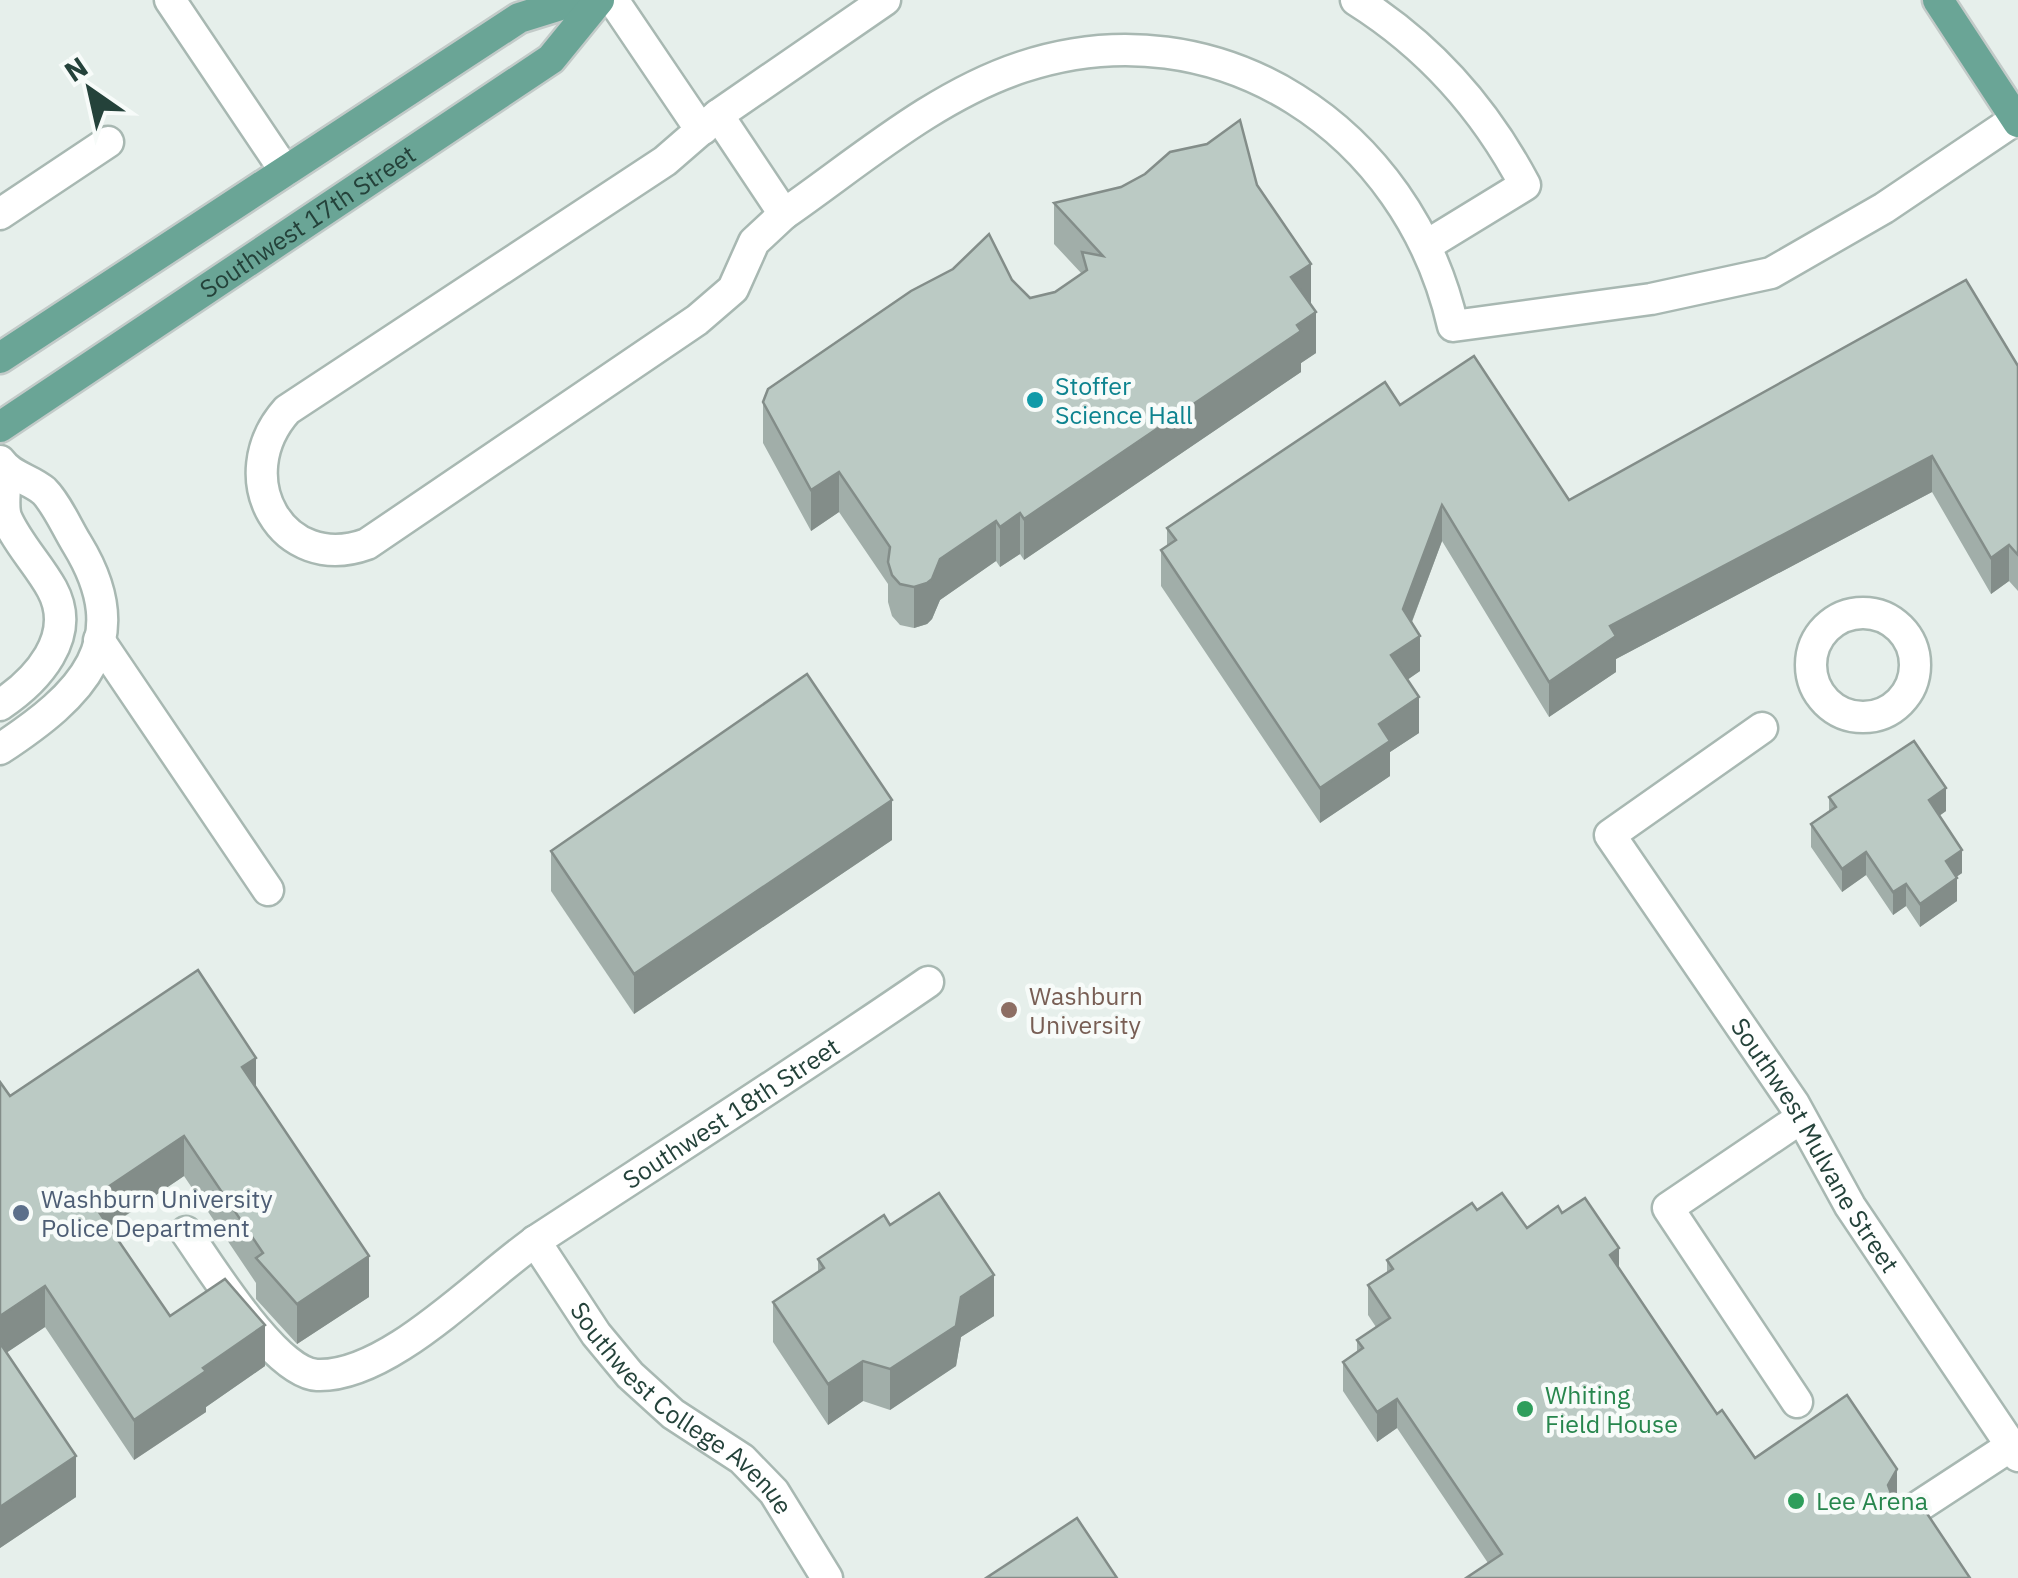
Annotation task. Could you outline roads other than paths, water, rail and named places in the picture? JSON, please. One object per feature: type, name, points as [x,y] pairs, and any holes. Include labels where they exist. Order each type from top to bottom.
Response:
[{"type":"main road","points":[[0,358],[519,18],[577,0]]},
{"type":"main road","name":"Southwest 17th Street","points":[[0,427],[551,59],[599,0]]},
{"type":"main road","points":[[1938,0],[2017,120]]},
{"type":"street","points":[[170,0],[285,171]]},
{"type":"street","points":[[613,0],[692,118],[711,122],[784,214]]},
{"type":"street","points":[[885,0],[711,122],[664,161],[284,413],[266,440],[260,472],[264,496],[283,527],[311,544],[339,550],[363,546],[393,528],[697,320],[733,289],[754,242],[784,214],[944,103],[990,79],[1056,58],[1142,52],[1193,59],[1258,80],[1304,104],[1345,135],[1381,172],[1410,214],[1440,276],[1453,326],[1668,295],[1771,272],[1884,208],[2017,120]]},
{"type":"street","points":[[1356,0],[1411,40],[1454,80],[1490,126],[1525,186],[1426,245]]},
{"type":"street","points":[[0,214],[108,142]]},
{"type":"street","points":[[0,749],[41,722],[85,679],[105,624],[96,575],[45,492],[3,466]]},
{"type":"street","points":[[0,705],[24,688],[50,659],[59,626],[56,594],[5,514],[3,466]]},
{"type":"street","points":[[98,640],[268,890]]},
{"type":"street","name":"Southwest Mulvane Street","points":[[1762,728],[1610,835],[1801,1118],[1850,1206],[2015,1451]]},
{"type":"street","name":"Southwest 18th Street","points":[[186,1232],[273,1352],[314,1376],[347,1371],[376,1358],[461,1304],[535,1241],[928,982]]},
{"type":"street","points":[[1797,1402],[1668,1208],[1801,1118]]},
{"type":"street","name":"Southwest College Avenue","points":[[535,1241],[596,1334],[630,1375],[673,1414],[742,1459],[774,1492],[826,1578]]},
{"type":"street","points":[[1908,1514],[2015,1451]]},
{"type":"place","name":"Stoffer Science Hall","points":[[1035,400]]},
{"type":"place","name":"Washburn University","points":[[1009,1010]]},
{"type":"place","name":"Washburn University Police Department","points":[[21,1213]]},
{"type":"place","name":"Whiting Field House","points":[[1525,1409]]},
{"type":"place","name":"Lee Arena","points":[[1796,1501]]}]
